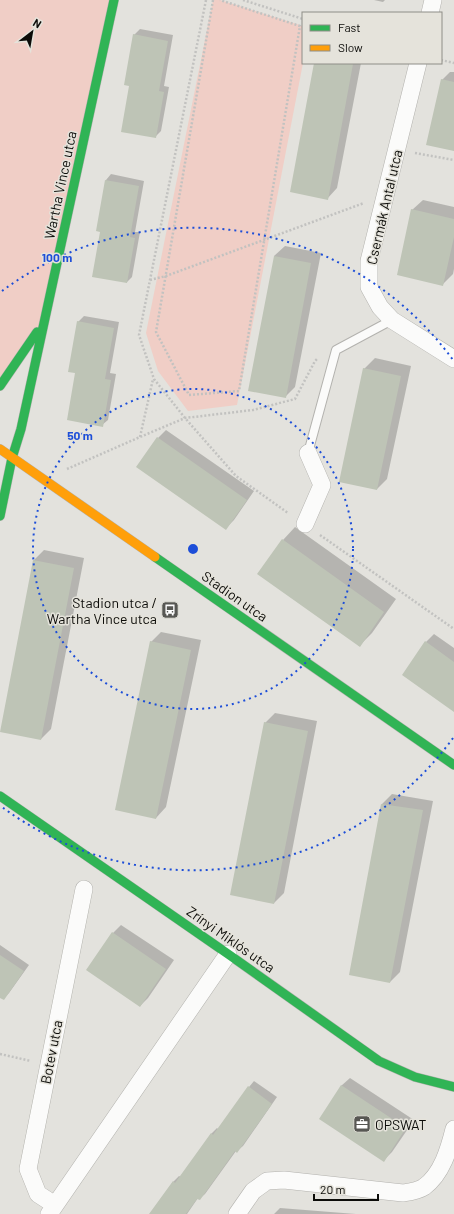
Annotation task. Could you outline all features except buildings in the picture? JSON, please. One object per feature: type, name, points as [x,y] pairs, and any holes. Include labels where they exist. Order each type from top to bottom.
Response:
[{"type":"street","name":"Wartha Vince utca","points":[[0,516],[12,458],[21,429],[114,0]]},
{"type":"street","points":[[430,12],[433,0]]},
{"type":"street","name":"Csermák Antal utca","points":[[418,64],[369,261],[369,287],[380,307],[392,320],[454,359]]},
{"type":"street","points":[[0,386],[44,323]]},
{"type":"street","name":"Stadion utca","points":[[0,449],[454,765]]},
{"type":"street","points":[[305,524],[322,485],[308,453]]},
{"type":"street","name":"Zrínyi Miklós utca","points":[[0,796],[228,954],[379,1062],[401,1073],[454,1087]]},
{"type":"street","name":"Botev utca","points":[[84,889],[28,1169],[38,1194],[52,1210],[228,954]]},
{"type":"street","points":[[237,1214],[253,1191],[267,1181],[284,1180],[402,1193],[415,1191],[424,1187],[435,1175],[442,1162],[454,1129]]},
{"type":"lane","points":[[308,453],[336,350],[392,320]]},
{"type":"path","points":[[185,418],[154,379],[139,335],[206,0]]},
{"type":"path","points":[[213,0],[156,332],[188,395],[240,391],[300,26],[220,0]]},
{"type":"path","points":[[243,0],[302,19]]},
{"type":"path","points":[[442,60],[454,63]]},
{"type":"path","points":[[396,150],[454,160]]},
{"type":"path","points":[[150,280],[166,276],[386,195]]},
{"type":"path","points":[[62,471],[185,418],[253,410],[295,399],[315,360],[336,350]]},
{"type":"path","points":[[140,437],[154,379]]},
{"type":"path","points":[[0,1054],[49,1064]]},
{"type":"shaded area","points":[[0,0],[114,0],[44,323],[0,386]]},
{"type":"shaded area","points":[[213,0],[220,0],[302,26],[303,64],[237,405],[188,411],[158,371],[146,333]]},
{"type":"traffic: fast","points":[[0,516],[12,458],[21,429],[114,0]]},
{"type":"traffic: fast","points":[[0,386],[37,332]]},
{"type":"traffic: fast","points":[[155,557],[454,765]]},
{"type":"traffic: fast","points":[[0,796],[379,1061],[415,1077],[454,1087]]},
{"type":"traffic: slow","points":[[0,449],[155,557]]},
{"type":"place","name":"Stadion utca / Wartha Vince utca","points":[[170,610]]},
{"type":"place","name":"OPSWAT","points":[[362,1124]]}]
